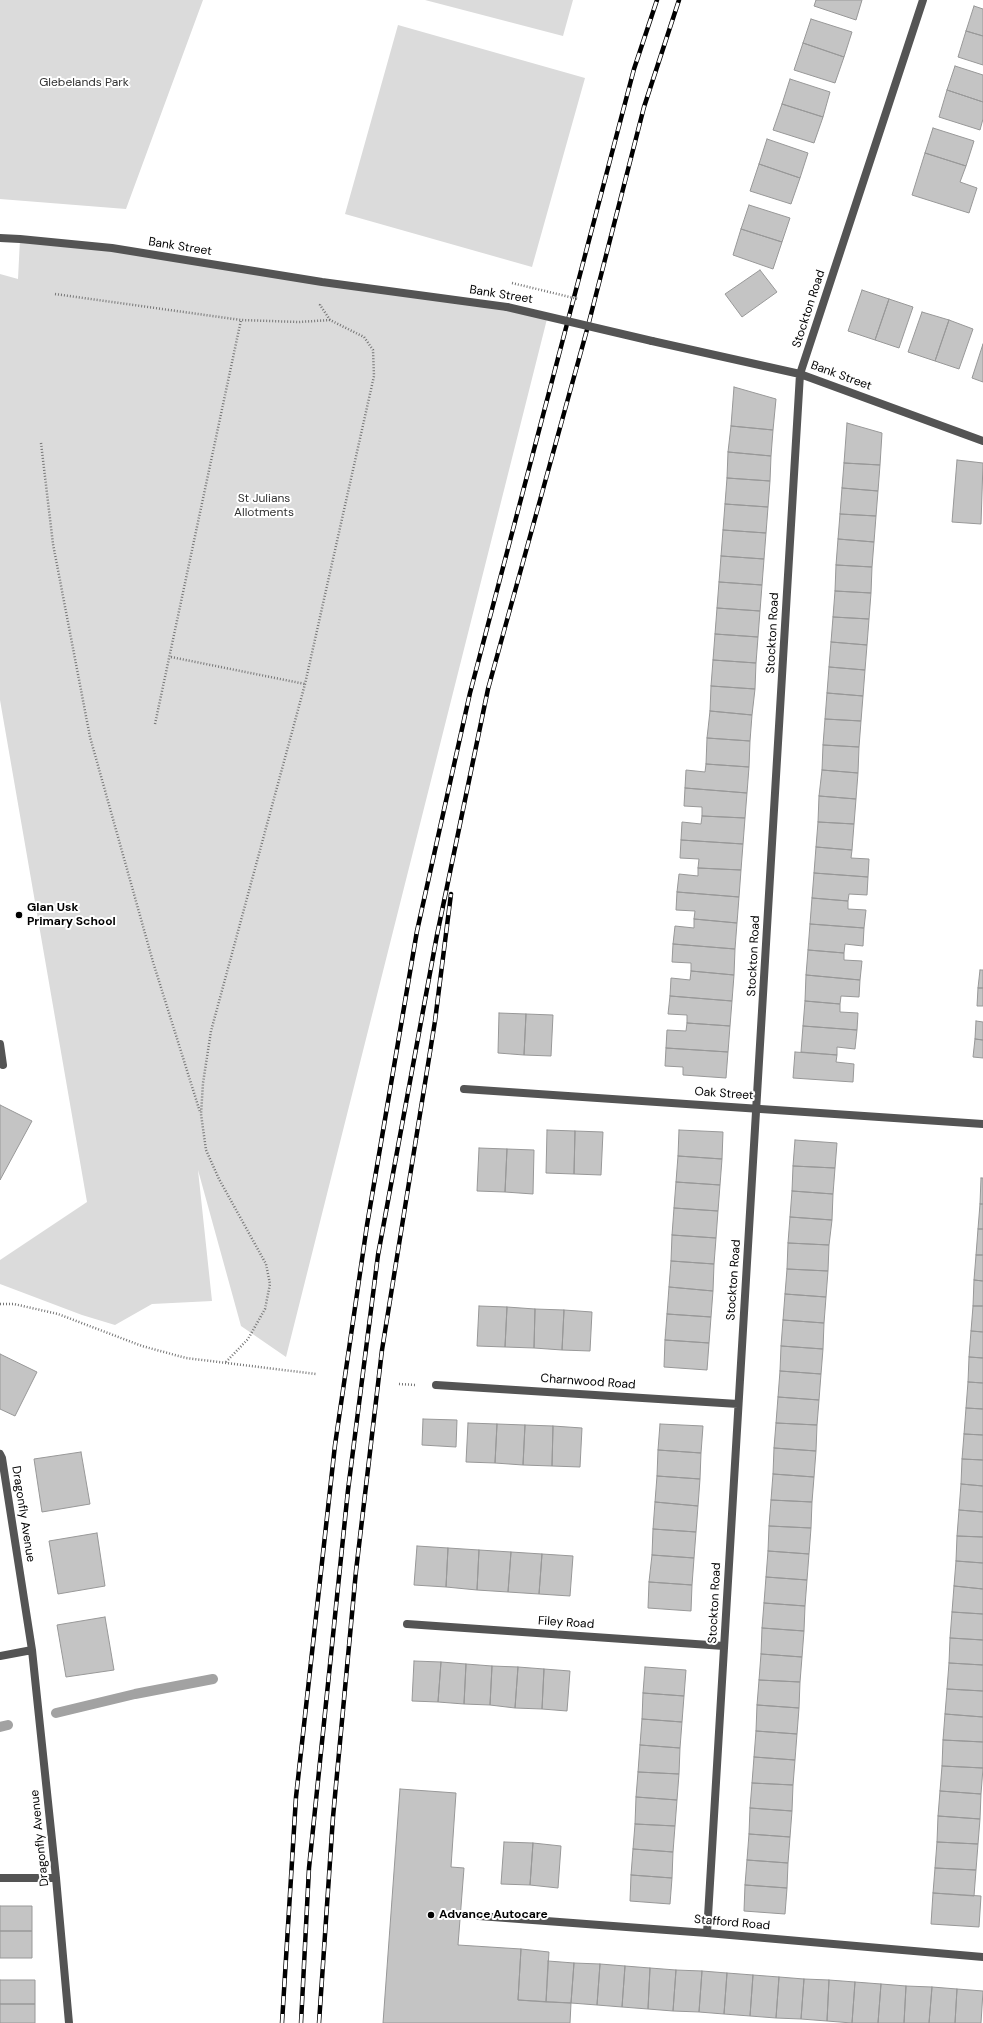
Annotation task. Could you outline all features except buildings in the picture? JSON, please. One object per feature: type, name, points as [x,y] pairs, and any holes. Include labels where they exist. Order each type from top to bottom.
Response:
[{"type":"street","name":"Stockton Road","points":[[707,1933],[800,374],[923,0]]},
{"type":"street","name":"Bank Street","points":[[0,238],[112,248],[322,282],[507,307],[800,374],[983,441]]},
{"type":"street","points":[[0,1044],[3,1065]]},
{"type":"street","name":"Oak Street","points":[[464,1089],[983,1124]]},
{"type":"street","name":"Charnwood Road","points":[[436,1385],[738,1404]]},
{"type":"street","name":"Dragonfly Avenue","points":[[0,1454],[2,1458],[32,1650],[56,1878],[69,2023]]},
{"type":"street","name":"Filey Road","points":[[407,1624],[724,1646]]},
{"type":"street","points":[[0,1656],[32,1650]]},
{"type":"street","points":[[0,1878],[56,1878]]},
{"type":"street","name":"Stafford Road","points":[[479,1916],[707,1933],[983,1957]]},
{"type":"path","points":[[201,1114],[203,1083],[212,1031],[304,684],[374,376],[373,350],[364,337],[330,320],[320,306],[322,282]]},
{"type":"path","points":[[55,294],[241,320],[299,322],[330,320]]},
{"type":"path","points":[[156,724],[241,320]]},
{"type":"path","points":[[41,443],[53,544],[90,737],[153,962],[201,1114],[206,1150],[219,1179],[266,1264],[270,1284],[265,1309],[248,1339],[226,1362]]},
{"type":"path","points":[[171,657],[304,684]]},
{"type":"path","points":[[0,1304],[14,1304],[58,1314],[142,1346],[186,1358],[316,1374]]},
{"type":"green space","name":"Glebelands Park","points":[[0,0],[203,0],[126,209],[0,199]]},
{"type":"green space","points":[[425,0],[573,0],[563,36]]},
{"type":"green space","points":[[398,25],[585,78],[532,267],[345,214]]},
{"type":"green space","name":"St Julians Allotments","points":[[20,239],[112,248],[548,315],[286,1357],[241,1326],[198,1170],[212,1301],[152,1304],[115,1325],[82,1315],[0,1284],[0,1260],[87,1202],[0,700],[0,274],[18,279]]},
{"type":"waterway","points":[[56,1713],[135,1694],[213,1679]]},
{"type":"waterway","points":[[0,1727],[8,1725]]},
{"type":"railway","points":[[282,2023],[296,1797],[335,1445],[367,1225],[417,931],[470,693],[634,69],[657,0]]},
{"type":"railway","points":[[301,2023],[309,1868],[348,1490],[378,1255],[437,935],[488,689],[588,326],[644,107],[679,0]]},
{"type":"railway","points":[[319,2023],[333,1817],[356,1571],[382,1350],[435,1021],[451,894]]},
{"type":"place","name":"Glan Usk Primary School","points":[[19,915]]},
{"type":"place","name":"Advance Autocare","points":[[431,1915]]}]
